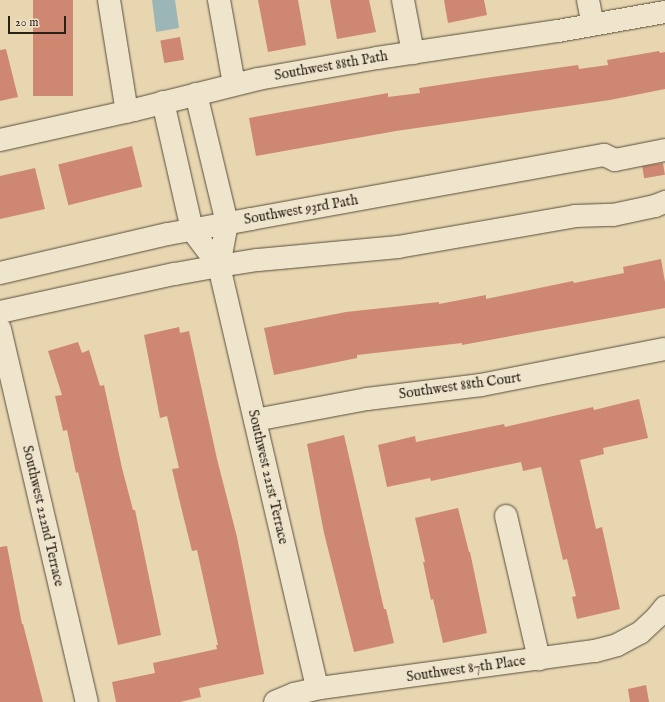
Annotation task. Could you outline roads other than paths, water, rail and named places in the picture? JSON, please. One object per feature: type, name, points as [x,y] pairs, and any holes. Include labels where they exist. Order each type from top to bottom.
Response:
[{"type":"street","points":[[109,0],[127,112]]},
{"type":"street","points":[[218,0],[234,84]]},
{"type":"street","points":[[403,0],[413,53]]},
{"type":"street","points":[[588,0],[593,25]]},
{"type":"street","name":"Southwest 88th Path","points":[[0,140],[127,112],[234,84],[665,12]]},
{"type":"street","name":"Southwest 221st Terrace","points":[[196,94],[227,223],[219,266],[317,688]]},
{"type":"street","name":"Southwest 221st Terrace","points":[[163,102],[192,230],[219,266]]},
{"type":"street","name":"Southwest 93rd Path","points":[[604,155],[612,147],[665,137]]},
{"type":"street","name":"Southwest 93rd Path","points":[[0,273],[227,223],[604,155],[615,160],[665,150]]},
{"type":"street","points":[[575,216],[610,202],[653,192],[665,194]]},
{"type":"street","points":[[0,312],[175,274],[219,266],[258,260],[398,247],[575,216],[613,215],[655,206],[665,202]]},
{"type":"street","name":"Southwest 222nd Terrace","points":[[0,329],[86,702]]},
{"type":"street","name":"Southwest 88th Court","points":[[255,420],[367,399],[481,386],[665,349]]},
{"type":"street","points":[[506,516],[539,659]]},
{"type":"street","name":"Southwest 87th Place","points":[[275,702],[294,694],[317,688],[587,652],[609,647],[633,637],[658,615]]},
{"type":"water","points":[[152,0],[175,0],[179,28],[156,32]]}]
